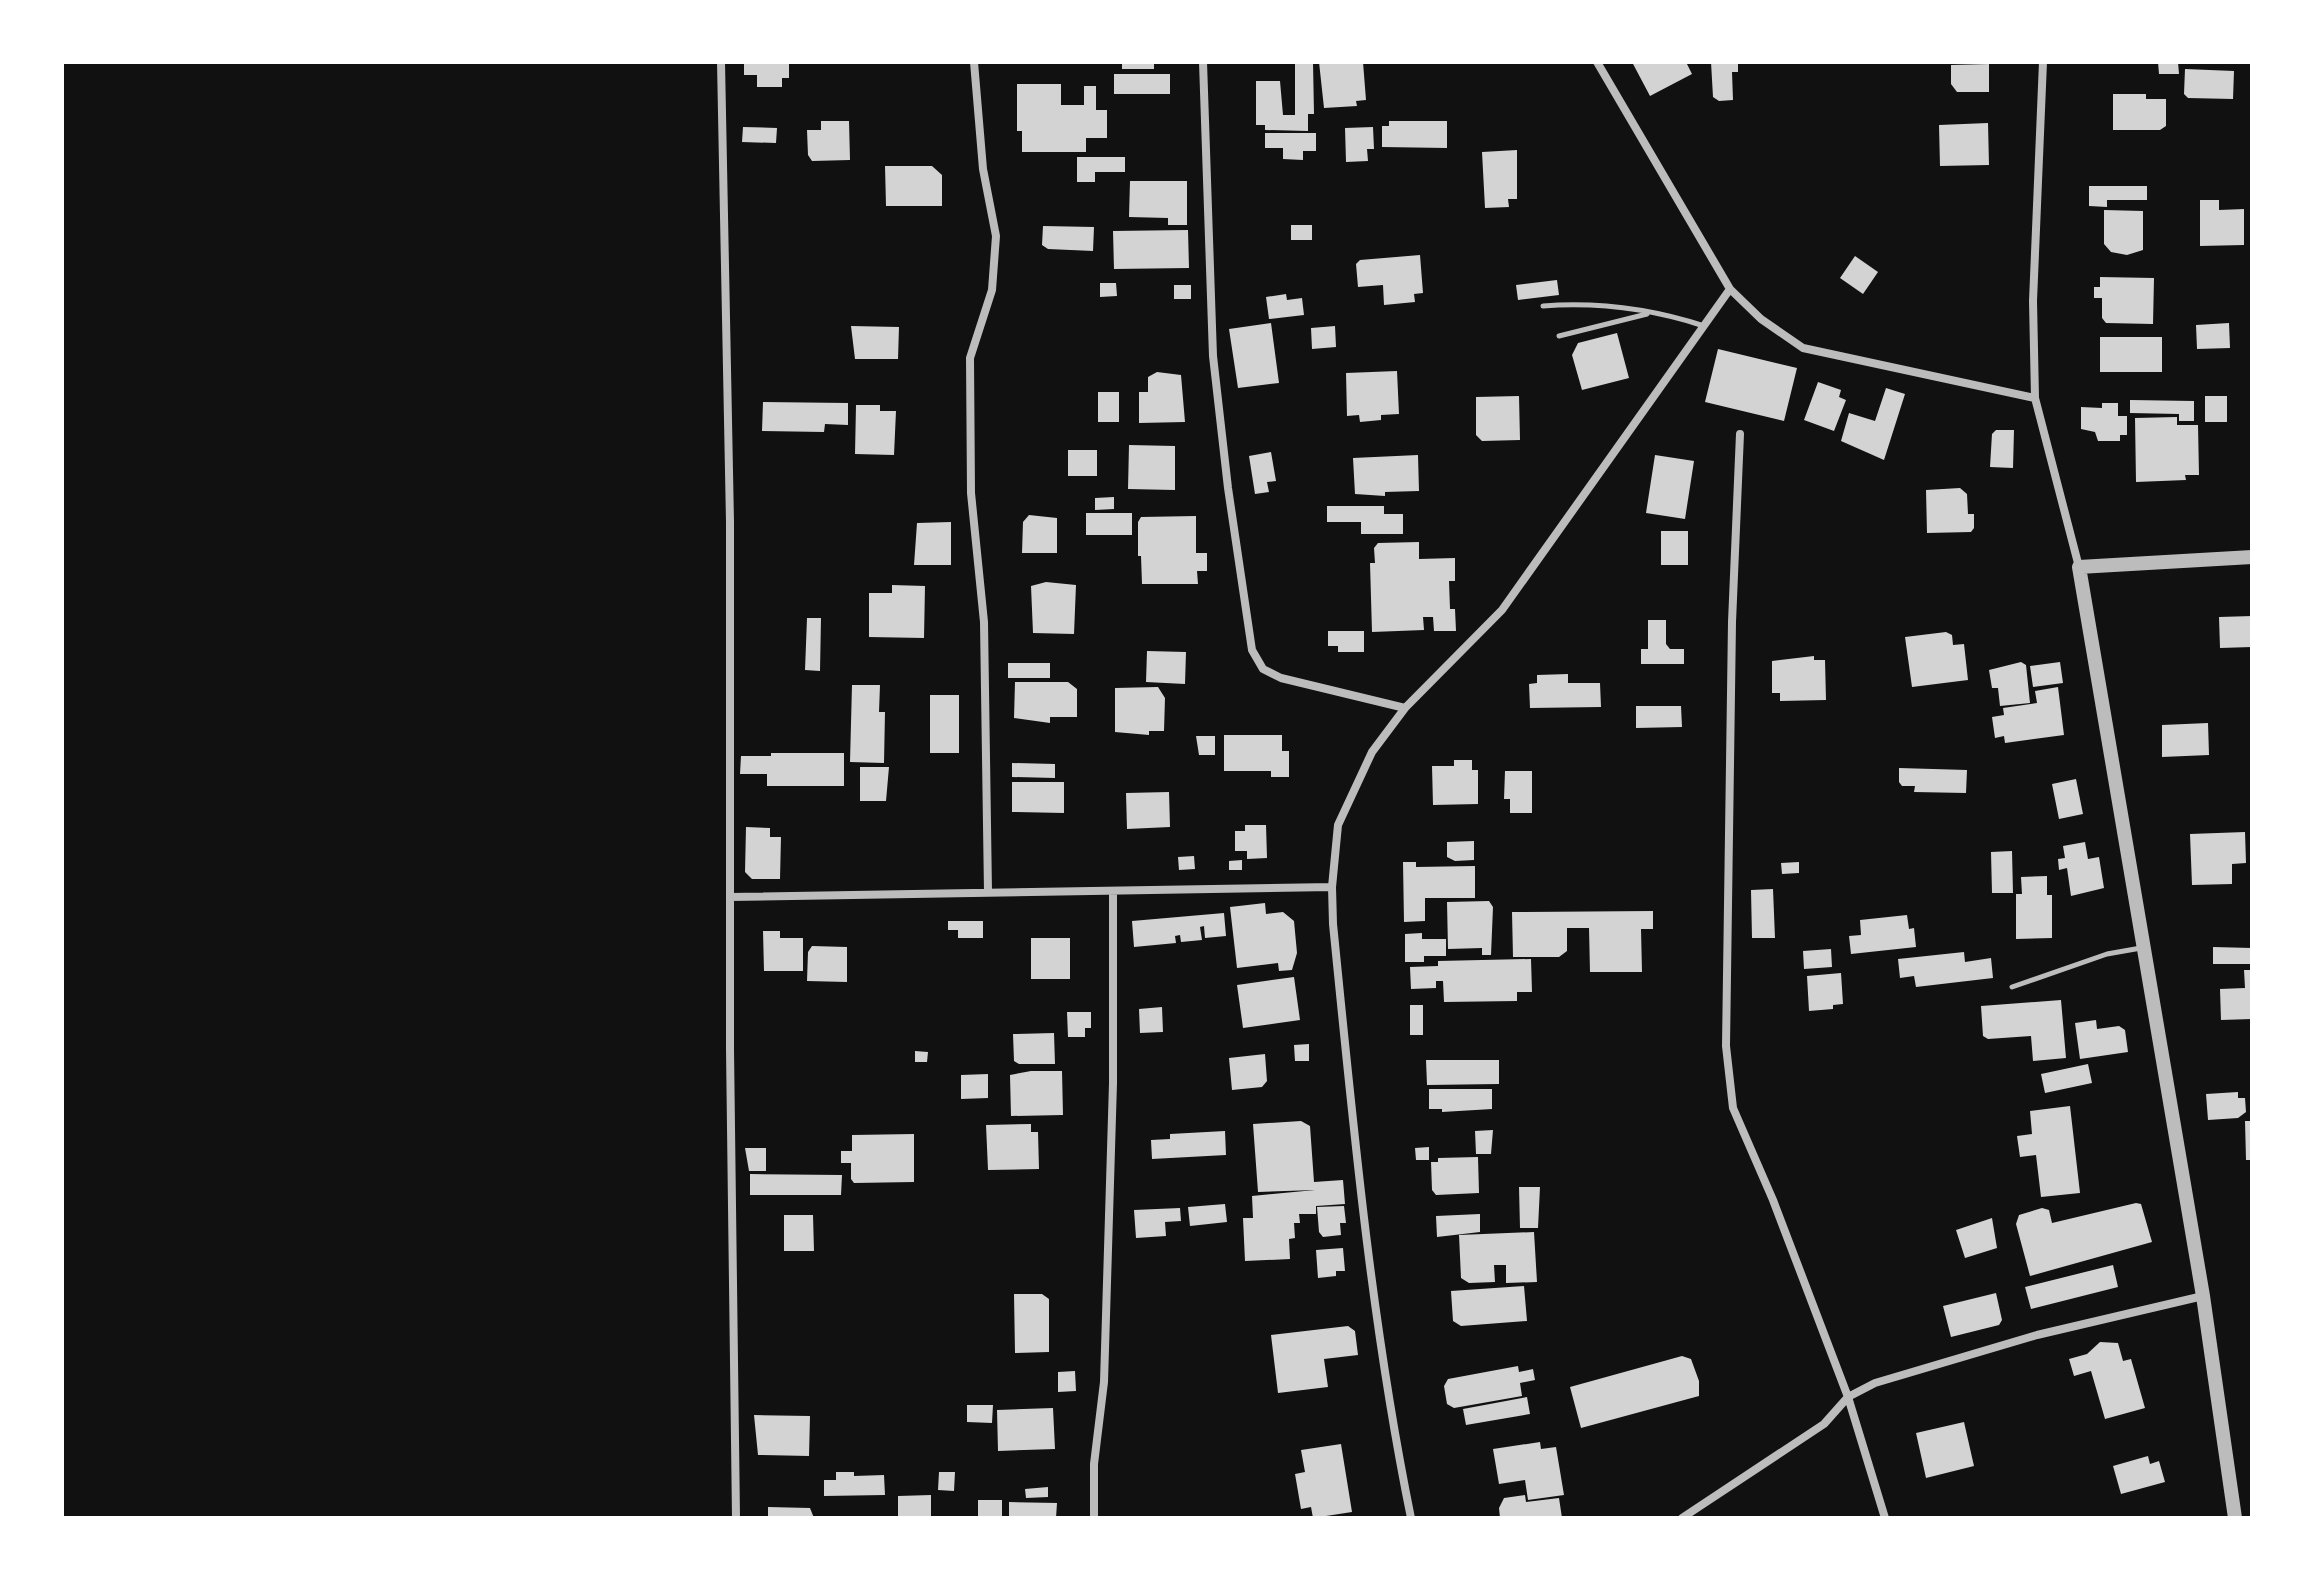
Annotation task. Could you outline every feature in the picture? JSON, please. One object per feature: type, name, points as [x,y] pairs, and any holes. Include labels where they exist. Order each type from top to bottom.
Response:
[{"type":"street","points":[[721,62],[730,522],[736,1518]]},
{"type":"street","points":[[974,62],[983,169],[996,236],[992,290],[970,358],[971,493],[984,622],[988,892]]},
{"type":"street","points":[[1203,62],[1213,356],[1228,488],[1252,650],[1263,669],[1281,678],[1405,708]]},
{"type":"street","points":[[1597,62],[1730,289],[1761,319],[1803,348],[2035,398]]},
{"type":"street","points":[[2043,62],[2033,301],[2035,398],[2079,567],[2203,1296],[2235,1518]]},
{"type":"street","points":[[1411,1518],[1388,1405],[1363,1216],[1332,887],[1338,825],[1372,752],[1405,708],[1502,610],[1730,289]]},
{"type":"street","points":[[1740,434],[1732,622],[1726,1046],[1733,1108],[1773,1200],[1848,1397],[1885,1518]]},
{"type":"street","points":[[2079,567],[2252,557]]},
{"type":"street","points":[[730,897],[1332,887]]},
{"type":"street","points":[[1094,1518],[1094,1464],[1104,1382],[1113,1083],[1113,891]]},
{"type":"street","points":[[1682,1518],[1824,1424],[1848,1397],[1875,1383],[2037,1335],[2203,1296]]},
{"type":"lane","points":[[1543,306],[1602,306],[1652,312],[1704,326]]},
{"type":"lane","points":[[1559,336],[1652,312]]},
{"type":"lane","points":[[2012,987],[2107,954],[2145,948]]},
{"type":"building","points":[[744,62],[789,62],[789,78],[782,78],[782,87],[757,87],[757,75],[744,75]]},
{"type":"building","points":[[1122,62],[1154,62],[1154,69],[1122,69]]},
{"type":"building","points":[[1295,62],[1313,62],[1314,114],[1308,114],[1308,131],[1265,130],[1265,125],[1256,125],[1256,81],[1280,81],[1283,115],[1295,115]]},
{"type":"building","points":[[1319,62],[1363,62],[1366,100],[1356,101],[1357,106],[1324,108]]},
{"type":"building","points":[[1632,62],[1686,62],[1692,74],[1650,96]]},
{"type":"building","points":[[1711,62],[1738,62],[1738,72],[1732,72],[1733,100],[1719,101],[1713,97]]},
{"type":"building","points":[[2158,62],[2178,62],[2179,74],[2159,74]]},
{"type":"building","points":[[1989,64],[1989,92],[1957,92],[1951,84],[1951,65]]},
{"type":"building","points":[[2185,69],[2234,71],[2233,99],[2188,98],[2184,94]]},
{"type":"building","points":[[1114,74],[1170,74],[1170,94],[1114,94]]},
{"type":"building","points":[[1017,84],[1061,84],[1061,105],[1084,105],[1084,86],[1096,86],[1096,110],[1107,110],[1107,138],[1086,138],[1086,152],[1022,152],[1022,131],[1017,131]]},
{"type":"building","points":[[2113,94],[2146,94],[2146,99],[2166,99],[2166,126],[2160,130],[2113,130]]},
{"type":"building","points":[[821,121],[849,121],[850,160],[812,161],[808,155],[807,130],[821,130]]},
{"type":"building","points":[[1389,121],[1447,121],[1447,148],[1382,147],[1382,126],[1389,126]]},
{"type":"building","points":[[1988,123],[1989,165],[1940,166],[1939,125]]},
{"type":"building","points":[[743,127],[777,128],[776,143],[742,142]]},
{"type":"building","points":[[1373,127],[1374,149],[1367,149],[1368,161],[1346,162],[1345,128]]},
{"type":"building","points":[[1265,133],[1316,133],[1316,151],[1303,151],[1303,160],[1283,159],[1283,148],[1265,148]]},
{"type":"building","points":[[1517,150],[1517,199],[1508,199],[1509,207],[1485,208],[1482,152]]},
{"type":"building","points":[[1077,157],[1125,157],[1125,172],[1095,172],[1095,182],[1077,182]]},
{"type":"building","points":[[885,166],[932,166],[942,175],[942,206],[886,206]]},
{"type":"building","points":[[1130,181],[1187,181],[1187,225],[1168,225],[1168,218],[1129,217]]},
{"type":"building","points":[[2089,186],[2147,186],[2147,200],[2107,200],[2107,207],[2089,206]]},
{"type":"building","points":[[2200,200],[2219,200],[2219,210],[2244,209],[2244,245],[2200,246]]},
{"type":"building","points":[[2104,210],[2143,211],[2143,250],[2127,255],[2111,252],[2104,244]]},
{"type":"building","points":[[1291,225],[1312,225],[1312,240],[1291,240]]},
{"type":"building","points":[[1043,226],[1094,227],[1093,251],[1048,249],[1042,245]]},
{"type":"building","points":[[1188,230],[1189,268],[1114,269],[1113,231]]},
{"type":"building","points":[[1420,255],[1423,293],[1414,294],[1415,302],[1384,305],[1383,285],[1358,287],[1356,264],[1360,260]]},
{"type":"building","points":[[1855,256],[1878,272],[1863,294],[1840,278]]},
{"type":"building","points":[[2100,277],[2154,278],[2153,324],[2106,323],[2102,318],[2102,298],[2094,298],[2094,287],[2100,287]]},
{"type":"building","points":[[1557,280],[1559,295],[1518,300],[1516,285]]},
{"type":"building","points":[[1100,283],[1116,283],[1117,296],[1100,297]]},
{"type":"building","points":[[1174,285],[1191,285],[1191,299],[1174,299]]},
{"type":"building","points":[[1286,294],[1287,300],[1302,298],[1304,315],[1269,319],[1266,297]]},
{"type":"building","points":[[1271,323],[1279,383],[1238,388],[1229,329]]},
{"type":"building","points":[[2229,323],[2230,348],[2197,349],[2196,325]]},
{"type":"building","points":[[851,326],[899,327],[898,359],[855,359]]},
{"type":"building","points":[[1335,326],[1336,347],[1312,349],[1311,328]]},
{"type":"building","points":[[1617,333],[1629,378],[1582,390],[1572,355],[1578,343]]},
{"type":"building","points":[[2100,337],[2162,337],[2162,372],[2100,372]]},
{"type":"building","points":[[1718,349],[1797,368],[1784,421],[1705,402]]},
{"type":"building","points":[[1397,371],[1399,414],[1381,415],[1381,420],[1360,422],[1359,415],[1347,416],[1346,373]]},
{"type":"building","points":[[1157,372],[1181,375],[1185,422],[1139,423],[1139,392],[1148,392],[1148,377]]},
{"type":"building","points":[[1818,382],[1841,390],[1839,397],[1846,400],[1834,431],[1804,420]]},
{"type":"building","points":[[1886,388],[1905,394],[1884,460],[1841,441],[1849,413],[1875,421]]},
{"type":"building","points":[[1098,392],[1119,392],[1119,422],[1098,422]]},
{"type":"building","points":[[1519,396],[1520,440],[1482,441],[1476,435],[1476,397]]},
{"type":"building","points":[[2205,396],[2227,396],[2227,422],[2205,422]]},
{"type":"building","points":[[2130,400],[2194,401],[2194,421],[2179,421],[2179,414],[2130,413]]},
{"type":"building","points":[[763,402],[848,403],[848,425],[825,424],[824,432],[762,431]]},
{"type":"building","points":[[2102,403],[2118,403],[2118,416],[2127,416],[2127,435],[2120,435],[2120,441],[2098,441],[2095,432],[2081,429],[2081,407],[2102,408]]},
{"type":"building","points":[[856,405],[880,405],[880,411],[896,411],[894,455],[855,454]]},
{"type":"building","points":[[2177,417],[2177,425],[2198,425],[2199,475],[2185,475],[2186,480],[2136,482],[2135,418]]},
{"type":"building","points":[[1996,430],[2014,430],[2013,468],[1990,467],[1992,434]]},
{"type":"building","points":[[1129,445],[1175,446],[1175,490],[1128,489]]},
{"type":"building","points":[[1068,450],[1097,450],[1097,476],[1068,476]]},
{"type":"building","points":[[1271,452],[1276,481],[1267,482],[1269,492],[1255,494],[1249,456]]},
{"type":"building","points":[[1418,455],[1419,491],[1385,492],[1385,496],[1355,494],[1353,458]]},
{"type":"building","points":[[1655,455],[1694,461],[1685,519],[1646,513]]},
{"type":"building","points":[[1960,488],[1967,494],[1968,514],[1974,514],[1974,528],[1971,532],[1927,533],[1926,490]]},
{"type":"building","points":[[1114,497],[1114,509],[1095,510],[1095,498]]},
{"type":"building","points":[[1327,506],[1384,506],[1384,514],[1403,514],[1403,534],[1361,534],[1361,522],[1327,522]]},
{"type":"building","points":[[1086,513],[1132,513],[1132,535],[1086,535]]},
{"type":"building","points":[[1029,515],[1057,518],[1057,553],[1022,553],[1023,522]]},
{"type":"building","points":[[1196,516],[1196,553],[1207,553],[1207,571],[1197,571],[1198,584],[1142,584],[1141,556],[1138,556],[1138,522],[1141,517]]},
{"type":"building","points":[[951,522],[951,565],[914,565],[917,523]]},
{"type":"building","points":[[1661,531],[1688,531],[1688,565],[1661,565]]},
{"type":"building","points":[[1419,542],[1419,559],[1455,558],[1455,581],[1449,581],[1450,609],[1455,609],[1456,631],[1434,631],[1433,617],[1423,617],[1424,630],[1372,632],[1370,563],[1375,563],[1374,548],[1378,543]]},
{"type":"building","points":[[1046,582],[1076,585],[1074,634],[1033,633],[1031,586]]},
{"type":"building","points":[[892,585],[925,586],[924,638],[869,637],[869,593],[892,593]]},
{"type":"building","points":[[2252,616],[2252,647],[2220,648],[2219,617]]},
{"type":"building","points":[[807,618],[821,618],[820,671],[805,670]]},
{"type":"building","points":[[1648,620],[1666,620],[1666,644],[1670,649],[1684,649],[1684,664],[1641,664],[1641,649],[1648,649]]},
{"type":"building","points":[[1328,631],[1364,631],[1364,652],[1338,652],[1338,646],[1328,646]]},
{"type":"building","points":[[1946,632],[1952,635],[1953,645],[1964,644],[1968,680],[1912,687],[1905,637]]},
{"type":"building","points":[[1147,651],[1186,652],[1185,684],[1146,682]]},
{"type":"building","points":[[1814,656],[1814,660],[1825,660],[1826,700],[1780,701],[1780,693],[1772,693],[1772,661]]},
{"type":"building","points":[[2021,662],[2026,665],[2030,703],[2000,706],[1998,688],[1992,688],[1989,670]]},
{"type":"building","points":[[2060,662],[2063,683],[2033,687],[2030,666]]},
{"type":"building","points":[[1008,663],[1050,663],[1050,678],[1008,678]]},
{"type":"building","points":[[1568,674],[1568,683],[1600,683],[1601,707],[1530,708],[1529,684],[1537,683],[1537,675]]},
{"type":"building","points":[[1015,682],[1068,682],[1077,689],[1077,717],[1050,717],[1050,723],[1014,718]]},
{"type":"building","points":[[852,685],[880,685],[879,712],[885,712],[884,763],[850,762]]},
{"type":"building","points":[[1158,687],[1165,698],[1164,731],[1149,731],[1149,735],[1115,732],[1115,688]]},
{"type":"building","points":[[2058,687],[2064,735],[2005,743],[2004,736],[1995,738],[1992,717],[2004,715],[2003,708],[2037,703],[2035,691]]},
{"type":"building","points":[[930,695],[959,695],[959,753],[930,753]]},
{"type":"building","points":[[1636,706],[1681,706],[1682,727],[1636,728]]},
{"type":"building","points":[[2208,723],[2209,755],[2162,757],[2162,725]]},
{"type":"building","points":[[1224,735],[1282,735],[1282,751],[1289,751],[1289,777],[1271,777],[1271,771],[1224,771]]},
{"type":"building","points":[[1196,736],[1215,736],[1215,755],[1199,755]]},
{"type":"building","points":[[771,753],[844,753],[844,786],[767,786],[767,774],[740,774],[741,756],[771,756]]},
{"type":"building","points":[[1454,760],[1472,760],[1472,770],[1478,770],[1478,804],[1433,805],[1432,766],[1454,766]]},
{"type":"building","points":[[1012,763],[1055,764],[1055,778],[1012,777]]},
{"type":"building","points":[[860,767],[889,767],[886,801],[860,801]]},
{"type":"building","points":[[1899,768],[1967,770],[1966,793],[1914,792],[1915,786],[1902,786],[1899,782]]},
{"type":"building","points":[[1505,771],[1532,771],[1532,813],[1510,813],[1510,799],[1504,799]]},
{"type":"building","points":[[2076,779],[2083,814],[2059,819],[2052,784]]},
{"type":"building","points":[[1012,782],[1064,782],[1064,813],[1012,812]]},
{"type":"building","points":[[1169,792],[1170,827],[1127,829],[1126,793]]},
{"type":"building","points":[[1245,825],[1266,825],[1267,858],[1247,859],[1247,851],[1235,851],[1235,831],[1245,831]]},
{"type":"building","points":[[746,827],[770,828],[770,837],[781,837],[780,879],[752,879],[745,872]]},
{"type":"building","points":[[2245,832],[2246,863],[2232,864],[2232,884],[2192,885],[2190,834]]},
{"type":"building","points":[[1474,841],[1474,860],[1455,861],[1447,857],[1447,842]]},
{"type":"building","points":[[2085,842],[2088,859],[2099,857],[2104,888],[2071,896],[2067,868],[2059,870],[2058,859],[2065,858],[2063,846]]},
{"type":"building","points":[[2012,851],[2013,893],[1992,893],[1991,852]]},
{"type":"building","points":[[1194,856],[1195,869],[1179,870],[1178,857]]},
{"type":"building","points":[[1242,860],[1242,870],[1229,870],[1229,861]]},
{"type":"building","points":[[1403,862],[1416,862],[1416,867],[1475,866],[1475,898],[1425,898],[1425,921],[1404,922]]},
{"type":"building","points":[[1799,862],[1799,873],[1782,874],[1781,863]]},
{"type":"building","points":[[2047,876],[2047,895],[2052,895],[2052,938],[2016,939],[2016,894],[2022,894],[2021,877]]},
{"type":"building","points":[[1773,889],[1775,938],[1752,938],[1751,890]]},
{"type":"building","points":[[1489,901],[1493,907],[1491,955],[1482,955],[1482,948],[1448,949],[1447,902]]},
{"type":"building","points":[[1265,903],[1266,914],[1283,912],[1294,921],[1297,953],[1292,970],[1279,971],[1278,963],[1237,968],[1230,907]]},
{"type":"building","points":[[1653,911],[1653,929],[1641,929],[1642,972],[1590,972],[1589,928],[1567,928],[1567,951],[1559,957],[1513,957],[1512,912]]},
{"type":"building","points":[[1224,913],[1226,936],[1205,938],[1204,926],[1200,927],[1202,940],[1181,942],[1180,935],[1175,936],[1176,943],[1134,947],[1132,921]]},
{"type":"building","points":[[1907,915],[1909,929],[1914,928],[1916,947],[1851,954],[1849,936],[1861,935],[1860,920]]},
{"type":"building","points":[[948,921],[983,921],[983,938],[958,938],[958,930],[948,930]]},
{"type":"building","points":[[763,931],[780,931],[780,938],[803,938],[803,971],[764,971]]},
{"type":"building","points":[[1422,933],[1422,939],[1446,939],[1446,956],[1424,956],[1424,962],[1405,962],[1405,934]]},
{"type":"building","points":[[1031,938],[1070,938],[1070,979],[1031,979]]},
{"type":"building","points":[[812,946],[847,947],[847,982],[807,981],[808,952]]},
{"type":"building","points":[[2213,947],[2252,948],[2252,964],[2213,964]]},
{"type":"building","points":[[1831,949],[1832,967],[1804,969],[1803,951]]},
{"type":"building","points":[[1964,952],[1965,962],[1991,958],[1993,978],[1916,987],[1914,976],[1900,978],[1898,959]]},
{"type":"building","points":[[1531,959],[1532,992],[1517,992],[1517,1001],[1444,1002],[1443,981],[1436,981],[1436,988],[1411,989],[1410,967],[1438,966],[1438,961]]},
{"type":"building","points":[[2244,970],[2252,970],[2252,1019],[2221,1020],[2220,989],[2245,988]]},
{"type":"building","points":[[1841,973],[1843,1004],[1833,1005],[1833,1009],[1809,1011],[1807,976]]},
{"type":"building","points":[[1294,977],[1300,1020],[1243,1028],[1237,985]]},
{"type":"building","points":[[2061,1000],[2066,1058],[2033,1061],[2031,1036],[1988,1039],[1983,1036],[1981,1006]]},
{"type":"building","points":[[1410,1005],[1423,1005],[1423,1035],[1410,1035]]},
{"type":"building","points":[[1162,1007],[1163,1032],[1140,1033],[1139,1009]]},
{"type":"building","points":[[1067,1012],[1091,1012],[1091,1028],[1085,1028],[1085,1037],[1068,1037]]},
{"type":"building","points":[[2096,1020],[2097,1029],[2119,1026],[2125,1030],[2128,1052],[2080,1059],[2075,1023]]},
{"type":"building","points":[[1054,1033],[1055,1064],[1019,1064],[1014,1061],[1013,1034]]},
{"type":"building","points":[[1309,1044],[1309,1061],[1295,1061],[1294,1045]]},
{"type":"building","points":[[915,1051],[928,1052],[927,1062],[915,1062]]},
{"type":"building","points":[[1265,1054],[1267,1081],[1262,1087],[1232,1090],[1229,1058]]},
{"type":"building","points":[[1426,1060],[1499,1060],[1499,1084],[1427,1085]]},
{"type":"building","points":[[2088,1064],[2092,1083],[2045,1093],[2041,1074]]},
{"type":"building","points":[[1062,1071],[1063,1115],[1011,1116],[1010,1075]]},
{"type":"building","points":[[988,1074],[988,1098],[961,1099],[961,1075]]},
{"type":"building","points":[[1429,1089],[1492,1089],[1492,1109],[1442,1112],[1442,1109],[1429,1109]]},
{"type":"building","points":[[2238,1092],[2238,1098],[2245,1098],[2246,1112],[2238,1118],[2208,1120],[2206,1094]]},
{"type":"building","points":[[2070,1106],[2080,1193],[2041,1197],[2036,1155],[2020,1157],[2017,1136],[2032,1134],[2030,1111]]},
{"type":"building","points":[[1301,1121],[1310,1126],[1314,1182],[1343,1180],[1345,1204],[1316,1206],[1316,1214],[1299,1214],[1300,1223],[1294,1223],[1295,1238],[1289,1239],[1290,1259],[1245,1261],[1243,1218],[1253,1218],[1252,1196],[1315,1190],[1258,1192],[1253,1124]]},
{"type":"building","points":[[2245,1121],[2252,1121],[2252,1160],[2246,1160]]},
{"type":"building","points":[[1031,1124],[1031,1132],[1038,1132],[1039,1169],[988,1170],[986,1125]]},
{"type":"building","points":[[1493,1130],[1491,1154],[1476,1154],[1475,1131]]},
{"type":"building","points":[[1225,1131],[1226,1155],[1152,1159],[1151,1140],[1170,1139],[1170,1134]]},
{"type":"building","points":[[914,1134],[914,1182],[854,1183],[851,1163],[841,1163],[841,1151],[852,1151],[852,1135]]},
{"type":"building","points":[[1429,1147],[1429,1160],[1416,1160],[1415,1148]]},
{"type":"building","points":[[745,1148],[766,1148],[766,1171],[749,1171]]},
{"type":"building","points":[[1478,1157],[1479,1193],[1436,1195],[1432,1190],[1431,1162],[1438,1162],[1438,1158]]},
{"type":"building","points":[[750,1174],[842,1175],[841,1195],[750,1195]]},
{"type":"building","points":[[1519,1187],[1540,1187],[1538,1228],[1520,1228]]},
{"type":"building","points":[[1225,1204],[1227,1222],[1190,1226],[1188,1207]]},
{"type":"building","points":[[2141,1204],[2152,1242],[2030,1276],[2016,1224],[2019,1215],[2042,1208],[2049,1210],[2052,1223]]},
{"type":"building","points":[[1344,1206],[1346,1223],[1340,1223],[1341,1235],[1323,1237],[1319,1232],[1317,1207]]},
{"type":"building","points":[[1180,1208],[1181,1221],[1165,1222],[1166,1236],[1136,1238],[1134,1210]]},
{"type":"building","points":[[1480,1214],[1480,1232],[1437,1237],[1436,1216]]},
{"type":"building","points":[[784,1215],[813,1215],[814,1251],[784,1251]]},
{"type":"building","points":[[1992,1218],[1997,1248],[1965,1258],[1956,1230]]},
{"type":"building","points":[[1534,1232],[1537,1282],[1506,1283],[1506,1265],[1494,1265],[1495,1282],[1469,1283],[1461,1278],[1459,1235]]},
{"type":"building","points":[[1343,1248],[1345,1271],[1336,1271],[1336,1276],[1318,1278],[1316,1250]]},
{"type":"building","points":[[2113,1265],[2118,1287],[2031,1309],[2025,1287]]},
{"type":"building","points":[[1524,1286],[1527,1321],[1461,1326],[1453,1321],[1451,1291]]},
{"type":"building","points":[[1996,1293],[2002,1320],[1999,1325],[1951,1337],[1943,1306]]},
{"type":"building","points":[[1014,1294],[1042,1294],[1049,1299],[1049,1352],[1015,1353]]},
{"type":"building","points":[[1348,1326],[1355,1331],[1358,1355],[1324,1359],[1328,1387],[1278,1393],[1271,1335]]},
{"type":"building","points":[[2100,1342],[2118,1343],[2123,1361],[2131,1359],[2145,1408],[2105,1419],[2091,1371],[2074,1376],[2069,1359],[2087,1354]]},
{"type":"building","points":[[1682,1356],[1691,1359],[1699,1381],[1699,1396],[1581,1428],[1570,1387]]},
{"type":"building","points":[[1518,1366],[1519,1372],[1533,1369],[1535,1380],[1520,1383],[1522,1396],[1454,1408],[1447,1404],[1444,1386],[1448,1379]]},
{"type":"building","points":[[1075,1371],[1076,1391],[1058,1392],[1058,1372]]},
{"type":"building","points":[[1527,1397],[1530,1414],[1466,1425],[1463,1409]]},
{"type":"building","points":[[967,1405],[993,1405],[992,1423],[967,1422]]},
{"type":"building","points":[[1053,1408],[1055,1449],[998,1451],[997,1410]]},
{"type":"building","points":[[754,1415],[810,1416],[809,1456],[758,1455]]},
{"type":"building","points":[[1964,1422],[1974,1466],[1926,1478],[1916,1433]]},
{"type":"building","points":[[1540,1442],[1541,1449],[1556,1447],[1564,1495],[1528,1500],[1525,1480],[1499,1484],[1493,1449]]},
{"type":"building","points":[[1341,1444],[1352,1512],[1313,1518],[1311,1507],[1301,1509],[1295,1474],[1305,1472],[1301,1450]]},
{"type":"building","points":[[2148,1456],[2150,1464],[2159,1461],[2165,1482],[2121,1494],[2113,1466]]},
{"type":"building","points":[[836,1472],[854,1472],[854,1476],[884,1475],[885,1495],[824,1496],[824,1480],[836,1480]]},
{"type":"building","points":[[939,1472],[955,1472],[954,1491],[938,1490]]},
{"type":"building","points":[[1048,1487],[1048,1497],[1026,1498],[1025,1489]]},
{"type":"building","points":[[931,1495],[931,1518],[898,1518],[898,1496]]},
{"type":"building","points":[[1525,1495],[1526,1502],[1559,1498],[1562,1518],[1500,1518],[1499,1508],[1504,1498]]},
{"type":"building","points":[[978,1500],[1002,1500],[1002,1516],[978,1517]]},
{"type":"building","points":[[1009,1502],[1057,1503],[1056,1518],[1009,1518]]},
{"type":"building","points":[[768,1507],[810,1508],[814,1518],[768,1518]]}]
